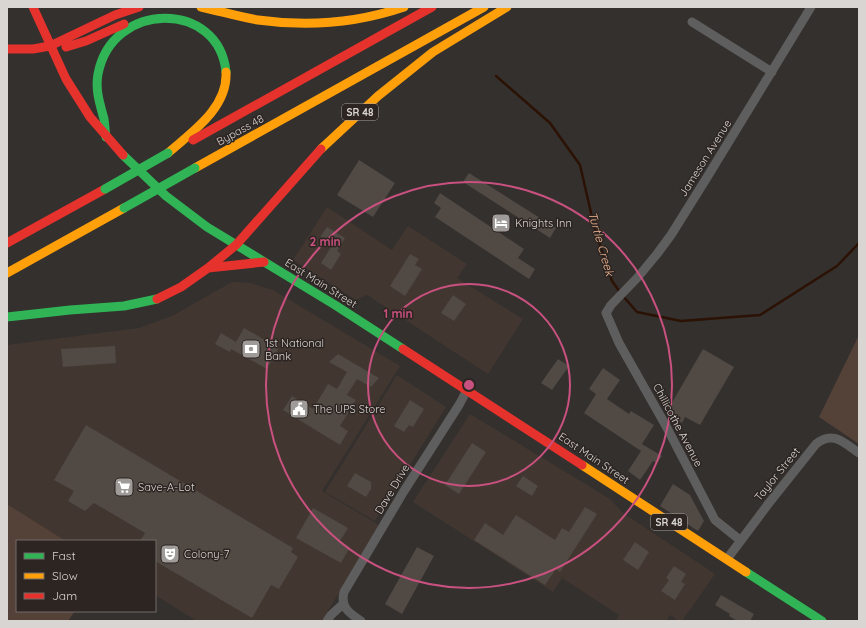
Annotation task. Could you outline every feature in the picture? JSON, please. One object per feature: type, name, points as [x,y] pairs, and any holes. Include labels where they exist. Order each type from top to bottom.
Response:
[{"type":"main road","name":"East Main Street","points":[[33,7],[66,79],[90,117],[133,166],[186,212],[236,245],[335,305],[822,621]]},
{"type":"main road","points":[[7,49],[33,49],[50,46],[115,16],[140,7]]},
{"type":"main road","points":[[201,7],[260,20],[301,24],[327,24],[383,14],[404,7]]},
{"type":"main road","name":"Bypass 48","points":[[7,243],[432,7]]},
{"type":"main road","name":"Bypass 48","points":[[7,273],[484,7]]},
{"type":"main road","name":"SR 48","points":[[236,245],[317,153],[378,96],[433,52],[507,7]]},
{"type":"main road","points":[[50,46],[68,48],[149,14],[164,12],[192,17],[207,28],[218,42],[224,55],[226,83],[222,96],[210,115],[168,153]]},
{"type":"main road","points":[[106,137],[97,93],[98,73],[105,52],[117,34],[124,27],[137,19]]},
{"type":"main road","points":[[7,317],[62,310],[124,306],[162,297],[208,268],[236,245]]},
{"type":"main road","points":[[208,268],[264,262]]},
{"type":"street","name":"Jameson Avenue","points":[[606,313],[611,305],[657,254],[671,235],[811,7]]},
{"type":"street","points":[[692,22],[772,72]]},
{"type":"street","name":"Chillicothe Avenue","points":[[606,313],[619,343],[666,426],[715,520],[740,540]]},
{"type":"street","name":"Dave Drive","points":[[343,604],[343,597],[346,588],[467,390]]},
{"type":"street","name":"Taylor Street","points":[[727,559],[769,502],[816,444],[828,437],[835,438],[859,453]]},
{"type":"street","points":[[327,621],[334,611],[343,604],[345,609],[350,614],[361,621]]},
{"type":"shaded area","points":[[327,207],[392,250],[408,226],[467,264],[457,278],[523,319],[488,374],[367,295],[356,300],[293,260]]},
{"type":"shaded area","points":[[232,282],[250,283],[273,290],[400,366],[322,491],[379,525],[322,621],[197,621],[156,596],[156,540],[64,540],[7,504],[7,345],[139,328],[172,316]]},
{"type":"shaded area","points":[[859,335],[859,444],[819,417]]},
{"type":"shaded area","points":[[397,375],[446,407],[375,521],[325,492]]},
{"type":"shaded area","points":[[470,414],[610,499],[623,513],[715,574],[682,621],[679,621],[670,615],[666,621],[616,621],[619,615],[562,578],[553,592],[413,502]]},
{"type":"shaded area","points":[[7,504],[64,540],[16,540],[16,612],[74,612],[68,621],[7,621]]},
{"type":"building","points":[[359,160],[395,183],[373,217],[337,195]]},
{"type":"building","points":[[469,173],[556,228],[550,238],[463,182]]},
{"type":"building","points":[[440,193],[524,249],[518,258],[535,269],[529,279],[435,217],[441,208],[434,203]]},
{"type":"building","points":[[327,227],[345,238],[337,251],[341,254],[331,270],[321,263],[333,244],[320,237]]},
{"type":"building","points":[[410,254],[419,259],[415,265],[422,269],[405,296],[390,286]]},
{"type":"building","points":[[453,295],[466,304],[454,321],[441,313]]},
{"type":"building","name":"1st National Bank","points":[[244,328],[279,348],[267,369],[231,349],[230,352],[215,344],[221,333],[236,342]]},
{"type":"building","points":[[115,346],[116,363],[63,367],[61,349]]},
{"type":"building","points":[[703,349],[734,367],[700,425],[685,417],[682,423],[666,413]]},
{"type":"building","points":[[338,354],[379,378],[371,387],[357,379],[347,395],[356,400],[340,426],[348,431],[340,445],[283,410],[292,396],[313,409],[328,384],[337,389],[347,372],[329,362]]},
{"type":"building","points":[[558,359],[569,366],[552,390],[541,383]]},
{"type":"building","points":[[603,368],[620,380],[607,399],[629,414],[631,411],[654,425],[642,444],[662,456],[657,463],[653,461],[640,480],[628,471],[641,451],[584,413],[596,394],[589,389]]},
{"type":"building","points":[[410,400],[424,409],[413,427],[409,425],[404,432],[394,426]]},
{"type":"building","points":[[86,425],[293,548],[291,552],[298,557],[279,589],[271,585],[252,618],[156,562],[156,540],[141,540],[145,533],[94,503],[85,511],[68,501],[74,491],[54,480]]},
{"type":"building","points":[[472,443],[486,452],[459,494],[445,485]]},
{"type":"building","points":[[355,473],[371,482],[371,489],[366,497],[347,486]]},
{"type":"building","points":[[523,476],[538,486],[532,496],[516,486]]},
{"type":"building","points":[[673,484],[690,495],[704,521],[698,531],[660,506]]},
{"type":"building","points":[[585,507],[597,514],[560,572],[556,569],[545,585],[474,540],[485,523],[503,535],[516,515],[555,540],[562,528],[569,532]]},
{"type":"building","points":[[313,508],[348,528],[340,541],[350,547],[341,563],[296,538]]},
{"type":"building","points":[[635,542],[649,552],[638,570],[623,560]]},
{"type":"building","points":[[417,547],[434,556],[402,614],[385,604]]},
{"type":"building","points":[[674,566],[686,574],[681,582],[685,584],[675,600],[661,591],[669,580],[666,578]]},
{"type":"building","points":[[721,595],[754,614],[750,621],[737,621],[729,616],[730,614],[715,605]]},
{"type":"waterway","name":"Turtle Creek","points":[[496,76],[550,123],[580,165],[595,230],[612,281],[620,292]]},
{"type":"waterway","name":"Turtle Creek","points":[[623,296],[637,312],[681,321],[760,315],[837,266],[859,243]]},
{"type":"traffic: fast","points":[[106,137],[97,80],[107,50],[123,32],[143,22],[165,18],[186,21],[205,32],[219,48],[226,72]]},
{"type":"traffic: fast","points":[[105,189],[168,153]]},
{"type":"traffic: fast","points":[[123,155],[166,196],[207,227],[335,305],[403,349]]},
{"type":"traffic: fast","points":[[124,208],[195,168]]},
{"type":"traffic: fast","points":[[7,317],[124,306],[157,299]]},
{"type":"traffic: fast","points":[[746,572],[822,621]]},
{"type":"traffic: slow","points":[[201,7],[258,20],[295,23],[350,20],[368,17],[404,7]]},
{"type":"traffic: slow","points":[[195,168],[484,7]]},
{"type":"traffic: slow","points":[[321,149],[378,96],[433,52],[507,7]]},
{"type":"traffic: slow","points":[[168,153],[197,128],[215,108],[225,85],[226,72]]},
{"type":"traffic: slow","points":[[7,273],[124,208]]},
{"type":"traffic: slow","points":[[582,465],[746,572]]},
{"type":"traffic: jam","points":[[33,7],[66,79],[90,117],[123,155]]},
{"type":"traffic: jam","points":[[50,46],[115,15],[139,7]]},
{"type":"traffic: jam","points":[[193,140],[432,7]]},
{"type":"traffic: jam","points":[[66,47],[86,41],[124,24]]},
{"type":"traffic: jam","points":[[7,49],[33,49],[50,46]]},
{"type":"traffic: jam","points":[[157,299],[181,287],[208,268],[236,245],[321,149]]},
{"type":"traffic: jam","points":[[7,243],[105,189]]},
{"type":"traffic: jam","points":[[208,268],[264,262]]},
{"type":"traffic: jam","points":[[403,349],[582,465]]},
{"type":"place","name":"Knights Inn","points":[[501,223]]},
{"type":"place","name":"1st National Bank","points":[[251,349]]},
{"type":"place","name":"The UPS Store","points":[[299,409]]},
{"type":"place","name":"Save-A-Lot","points":[[124,487]]},
{"type":"place","name":"Colony-7","points":[[170,554]]}]
